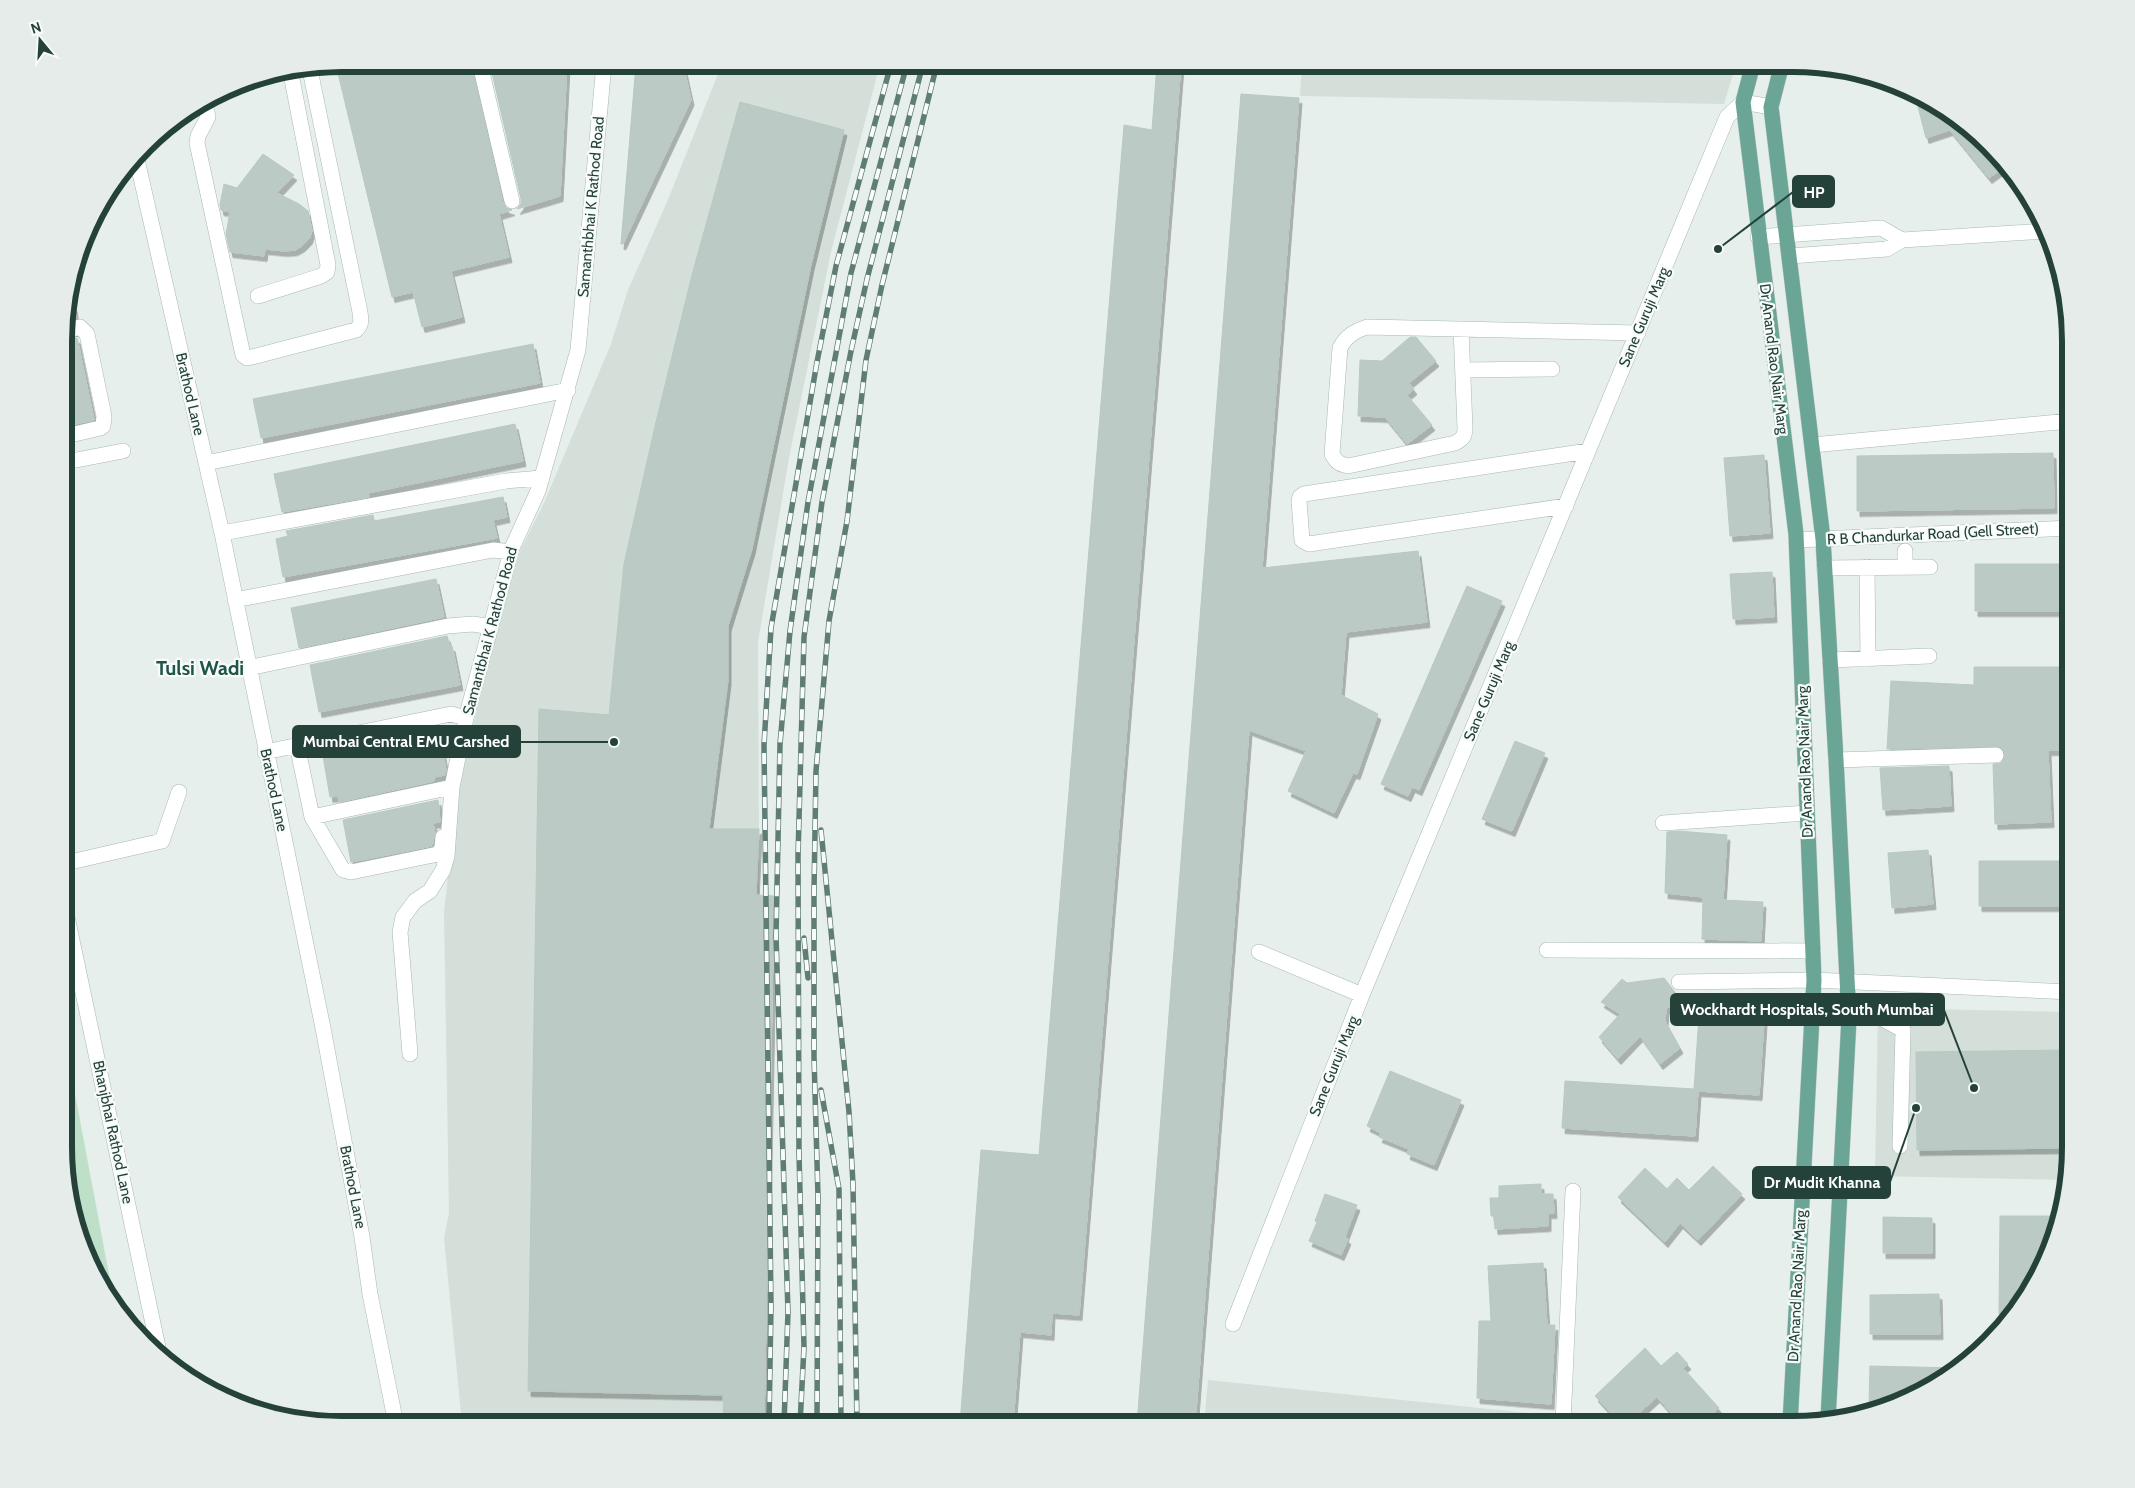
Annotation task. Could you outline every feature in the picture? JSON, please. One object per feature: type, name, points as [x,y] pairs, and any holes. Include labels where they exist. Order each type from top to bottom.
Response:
[{"type":"main road","name":"Sane Guruji Marg","points":[[1743,102],[1751,72]]},
{"type":"main road","points":[[1771,107],[1780,72]]},
{"type":"main road","name":"Dr Anand Rao Nair Marg","points":[[1743,102],[1796,540],[1813,951],[1814,980],[1790,1416]]},
{"type":"main road","name":"Dr Anand Rao Nair Marg","points":[[1771,107],[1788,235],[1823,538],[1849,1018],[1828,1413]]},
{"type":"street","points":[[482,72],[512,201]]},
{"type":"street","name":"Samanthbhai K Rathod Road","points":[[578,350],[603,72]]},
{"type":"street","points":[[206,109],[208,117],[198,136],[197,143],[243,355],[247,358],[252,357],[356,330],[360,326],[360,312],[311,74]]},
{"type":"street","points":[[258,296],[321,276],[327,272],[328,265],[291,78]]},
{"type":"street","points":[[1743,102],[1771,107]]},
{"type":"street","name":"Sane Guruji Marg","points":[[1233,1324],[1362,995],[1727,117],[1743,102]]},
{"type":"street","name":"Brathod Lane","points":[[138,165],[222,533],[265,752],[325,1037],[362,1237],[370,1294],[394,1416]]},
{"type":"street","points":[[1758,237],[1881,228],[1902,240]]},
{"type":"street","points":[[1790,256],[1887,249],[1902,240],[2039,231]]},
{"type":"street","points":[[72,435],[100,428],[103,426],[104,416],[87,334],[80,327],[73,329]]},
{"type":"street","points":[[1461,329],[1465,428],[1465,435],[1462,440],[1348,466],[1340,464],[1335,460],[1332,454],[1340,348],[1344,339],[1355,331],[1367,327],[1461,329],[1638,333]]},
{"type":"street","name":"Samantbhai K Rathod Road","points":[[410,1054],[400,932],[403,917],[415,901],[430,891],[443,870],[448,856],[447,788],[511,552],[542,478],[578,350]]},
{"type":"street","points":[[1463,370],[1552,370]]},
{"type":"street","points":[[206,464],[568,390]]},
{"type":"street","points":[[1812,444],[2062,422]]},
{"type":"street","points":[[72,461],[123,451]]},
{"type":"street","points":[[1566,506],[1309,544],[1302,540],[1299,500],[1304,494],[1588,451]]},
{"type":"street","points":[[222,533],[506,481],[542,478]]},
{"type":"street","name":"R B Chandurkar Road (Gell Street)","points":[[1796,540],[2062,528]]},
{"type":"street","points":[[235,600],[494,550],[511,552]]},
{"type":"street","points":[[1905,551],[1905,567]]},
{"type":"street","points":[[1824,568],[1930,567]]},
{"type":"street","points":[[1867,568],[1868,659]]},
{"type":"street","points":[[248,668],[448,626],[473,624],[491,627]]},
{"type":"street","points":[[1830,660],[1929,656]]},
{"type":"street","points":[[265,752],[450,714],[466,718]]},
{"type":"street","points":[[297,745],[312,818],[343,870],[352,872],[438,854],[442,848],[447,788],[312,818]]},
{"type":"street","points":[[1836,760],[1996,755]]},
{"type":"street","points":[[72,862],[162,841],[179,792]]},
{"type":"street","points":[[1663,823],[1807,813]]},
{"type":"street","name":"Bhanjbhai Rathod Lane","points":[[72,940],[157,1343]]},
{"type":"street","points":[[1547,950],[1813,951]]},
{"type":"street","points":[[1259,952],[1362,995]]},
{"type":"street","points":[[1680,982],[1814,980],[2062,992]]},
{"type":"street","points":[[1849,1018],[1881,1018],[1903,1030],[1900,1146]]},
{"type":"street","points":[[1564,1416],[1573,1191]]},
{"type":"shaded area","points":[[719,72],[878,72],[831,252],[789,458],[758,642],[762,1416],[461,1416],[444,1238],[449,1213],[444,912],[457,798],[482,686],[520,551],[544,503],[611,344],[628,290],[667,202]]},
{"type":"shaded area","points":[[1302,72],[1734,72],[1724,104],[1300,96]]},
{"type":"shaded area","points":[[1878,1008],[2062,1012],[2062,1164],[2060,1180],[1875,1176]]},
{"type":"shaded area","points":[[1208,1380],[1557,1416],[1205,1416]]},
{"type":"green space","points":[[72,1078],[111,1286],[93,1250],[78,1199],[72,1147]]},
{"type":"building","points":[[338,72],[473,72],[503,203],[506,208],[512,210],[499,214],[509,257],[451,271],[462,317],[422,327],[413,292],[392,297]]},
{"type":"building","points":[[492,72],[567,72],[560,196],[517,209],[521,204]]},
{"type":"building","points":[[635,72],[685,72],[691,100],[623,244],[621,244]]},
{"type":"building","points":[[1156,72],[1180,72],[1079,1315],[1052,1313],[1051,1335],[1020,1332],[1014,1416],[961,1416],[981,1150],[1039,1155],[1124,125],[1152,130]]},
{"type":"building","points":[[1241,94],[1299,98],[1262,568],[1418,551],[1427,622],[1346,632],[1341,695],[1378,714],[1357,774],[1353,773],[1334,813],[1288,791],[1306,751],[1249,730],[1196,1416],[1138,1416]]},
{"type":"building","points":[[740,102],[844,130],[811,265],[752,549],[728,626],[728,680],[709,829],[759,829],[756,895],[774,896],[764,1416],[724,1416],[723,1395],[528,1391],[539,709],[609,715],[624,564],[692,275]]},
{"type":"building","points":[[1917,102],[1943,118],[1971,139],[2000,170],[1989,178],[1950,130],[1926,138]]},
{"type":"building","points":[[263,154],[294,175],[277,193],[299,204],[308,211],[312,231],[309,239],[295,250],[265,249],[264,256],[230,252],[226,234],[230,212],[221,210],[220,205],[224,184],[237,188]]},
{"type":"building","points":[[1410,337],[1416,337],[1436,361],[1409,383],[1414,389],[1407,395],[1432,425],[1407,444],[1385,417],[1358,416],[1360,360],[1382,361]]},
{"type":"building","points":[[77,338],[94,420],[72,425],[72,341],[72,339]]},
{"type":"building","points":[[533,344],[540,383],[261,438],[253,399]]},
{"type":"building","points":[[515,424],[523,461],[368,493],[369,497],[282,512],[274,474]]},
{"type":"building","points":[[2053,453],[2054,508],[1857,511],[1857,456]]},
{"type":"building","points":[[1764,455],[1770,533],[1730,536],[1724,458]]},
{"type":"building","points":[[503,497],[507,517],[493,520],[497,538],[283,577],[276,539],[288,536],[286,531],[373,515],[374,521]]},
{"type":"building","points":[[1975,564],[2062,564],[2062,611],[1975,611]]},
{"type":"building","points":[[1772,572],[1774,617],[1733,619],[1730,574]]},
{"type":"building","points":[[436,579],[444,617],[299,648],[291,608]]},
{"type":"building","points":[[1467,586],[1502,601],[1419,790],[1412,787],[1408,796],[1381,784]]},
{"type":"building","points":[[447,636],[450,646],[452,646],[460,685],[319,712],[310,665]]},
{"type":"building","points":[[1974,667],[2062,667],[2062,750],[2048,750],[2051,822],[1995,824],[1993,764],[2001,763],[2005,755],[2000,747],[1887,749],[1891,681],[1974,685]]},
{"type":"building","points":[[439,733],[446,770],[445,775],[434,777],[434,781],[339,802],[338,796],[330,797],[323,756]]},
{"type":"building","points":[[1515,741],[1545,753],[1512,831],[1482,819]]},
{"type":"building","points":[[1949,766],[1951,806],[1883,810],[1880,768]]},
{"type":"building","points":[[438,800],[440,822],[433,823],[435,833],[432,846],[351,862],[343,820]]},
{"type":"building","points":[[1678,831],[1727,835],[1723,900],[1763,902],[1761,941],[1702,939],[1703,897],[1665,893],[1667,832]]},
{"type":"building","points":[[1928,850],[1933,904],[1892,908],[1888,853]]},
{"type":"building","points":[[1979,861],[2062,861],[2062,906],[1979,906]]},
{"type":"building","points":[[1664,978],[1681,1000],[1666,1009],[1665,1021],[1680,1048],[1660,1064],[1640,1036],[1618,1059],[1599,1037],[1620,1014],[1601,1002],[1622,979],[1627,983]]},
{"type":"building","points":[[1700,1002],[1765,1006],[1759,1095],[1698,1091],[1695,1136],[1562,1128],[1565,1081],[1694,1089]]},
{"type":"building","points":[[2062,1050],[2062,1148],[1917,1150],[1916,1052]]},
{"type":"building","points":[[1390,1071],[1461,1100],[1434,1165],[1407,1154],[1409,1149],[1379,1137],[1381,1133],[1367,1126]]},
{"type":"building","points":[[1713,1166],[1742,1194],[1698,1240],[1680,1223],[1665,1242],[1618,1197],[1645,1168],[1667,1189],[1677,1178],[1689,1190]]},
{"type":"building","points":[[1541,1184],[1541,1194],[1553,1194],[1554,1213],[1548,1213],[1548,1226],[1495,1229],[1494,1216],[1491,1216],[1490,1198],[1499,1198],[1499,1186]]},
{"type":"building","points":[[1325,1194],[1357,1205],[1345,1237],[1348,1239],[1341,1255],[1309,1241]]},
{"type":"building","points":[[2000,1216],[2053,1216],[2042,1250],[2027,1281],[2004,1314],[1999,1314]]},
{"type":"building","points":[[1883,1217],[1932,1218],[1932,1253],[1883,1253]]},
{"type":"building","points":[[1543,1263],[1547,1325],[1555,1325],[1551,1404],[1477,1398],[1479,1321],[1491,1321],[1488,1266]]},
{"type":"building","points":[[1939,1294],[1940,1334],[1870,1334],[1870,1295]]},
{"type":"building","points":[[1645,1348],[1661,1366],[1677,1352],[1688,1364],[1683,1368],[1719,1408],[1710,1416],[1674,1416],[1657,1397],[1636,1416],[1614,1416],[1595,1396]]},
{"type":"building","points":[[1870,1366],[1946,1368],[1913,1388],[1880,1401],[1869,1403]]},
{"type":"railway","points":[[769,1416],[771,1307],[764,745],[771,628],[817,362],[836,266],[889,72]]},
{"type":"railway","points":[[784,1416],[788,1312],[776,936],[780,744],[790,631],[808,502],[851,273],[905,72]]},
{"type":"railway","points":[[800,1416],[804,1347],[799,1153],[798,856],[804,637],[822,502],[851,351],[867,279],[921,72]]},
{"type":"railway","points":[[817,1416],[818,1197],[814,1057],[814,891],[816,771],[829,621],[847,521],[866,360],[882,285],[935,72]]},
{"type":"railway","points":[[821,830],[849,1112],[853,1184],[857,1416]]},
{"type":"railway","points":[[804,938],[808,978]]},
{"type":"railway","points":[[821,1090],[839,1189],[841,1416]]},
{"type":"place","name":"HP","points":[[1718,249]]},
{"type":"place","name":"Mumbai Central EMU Carshed","points":[[614,742]]},
{"type":"place","name":"Wockhardt Hospitals, South Mumbai","points":[[1974,1088]]},
{"type":"place","name":"Dr Mudit Khanna","points":[[1916,1108]]},
{"type":"district","name":"Tulsi Wadi","points":[[200,668]]}]
